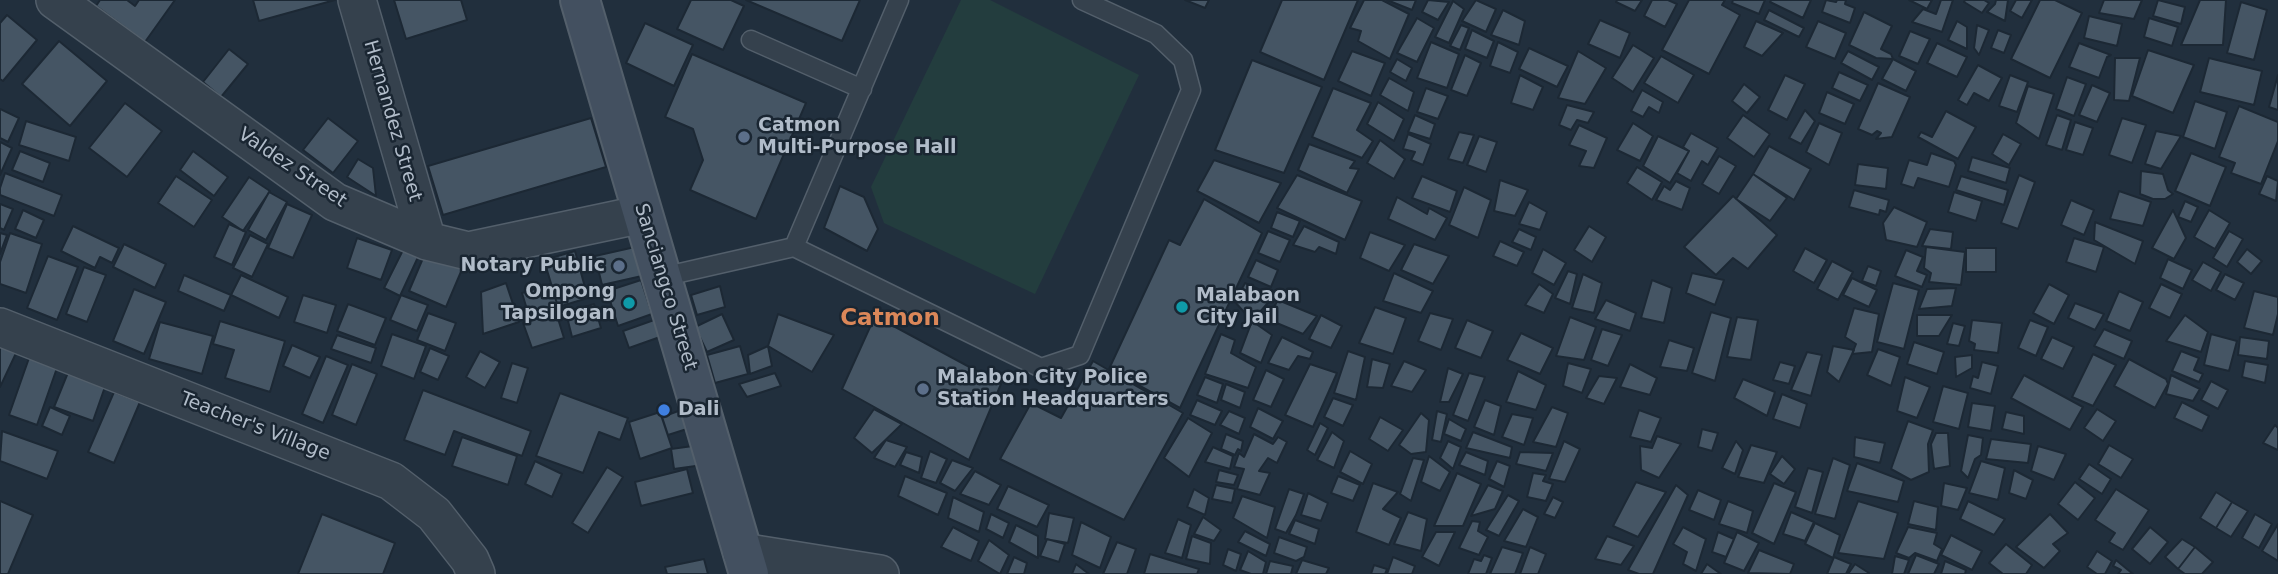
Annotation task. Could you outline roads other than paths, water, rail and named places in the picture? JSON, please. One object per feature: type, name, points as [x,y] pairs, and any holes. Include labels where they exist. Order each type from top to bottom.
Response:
[{"type":"main road","name":"Sanciangco Street","points":[[580,0],[746,563]]},
{"type":"street","name":"Valdez Street","points":[[55,0],[335,201],[427,241],[468,251],[643,214]]},
{"type":"street","name":"Hernandez Street","points":[[357,0],[427,241]]},
{"type":"street","name":"Teacher's Village","points":[[0,327],[391,481],[434,514],[470,560],[475,574]]},
{"type":"street","points":[[746,563],[880,574]]},
{"type":"lane","points":[[794,247],[900,0]]},
{"type":"lane","points":[[662,277],[794,247],[1041,368],[1080,355],[1191,90],[1184,60],[1156,34],[1082,0]]},
{"type":"lane","points":[[751,40],[862,89]]},
{"type":"place","name":"Catmon Multi-Purpose Hall","points":[[744,137]]},
{"type":"place","name":"Notary Public","points":[[619,266]]},
{"type":"place","name":"Ompong Tapsilogan","points":[[629,303]]},
{"type":"place","name":"Malabaon City Jail","points":[[1182,307]]},
{"type":"place","name":"Malabon City Police Station Headquarters","points":[[923,389]]},
{"type":"place","name":"Dali","points":[[664,410]]},
{"type":"district","name":"Catmon","points":[[890,319]]}]
